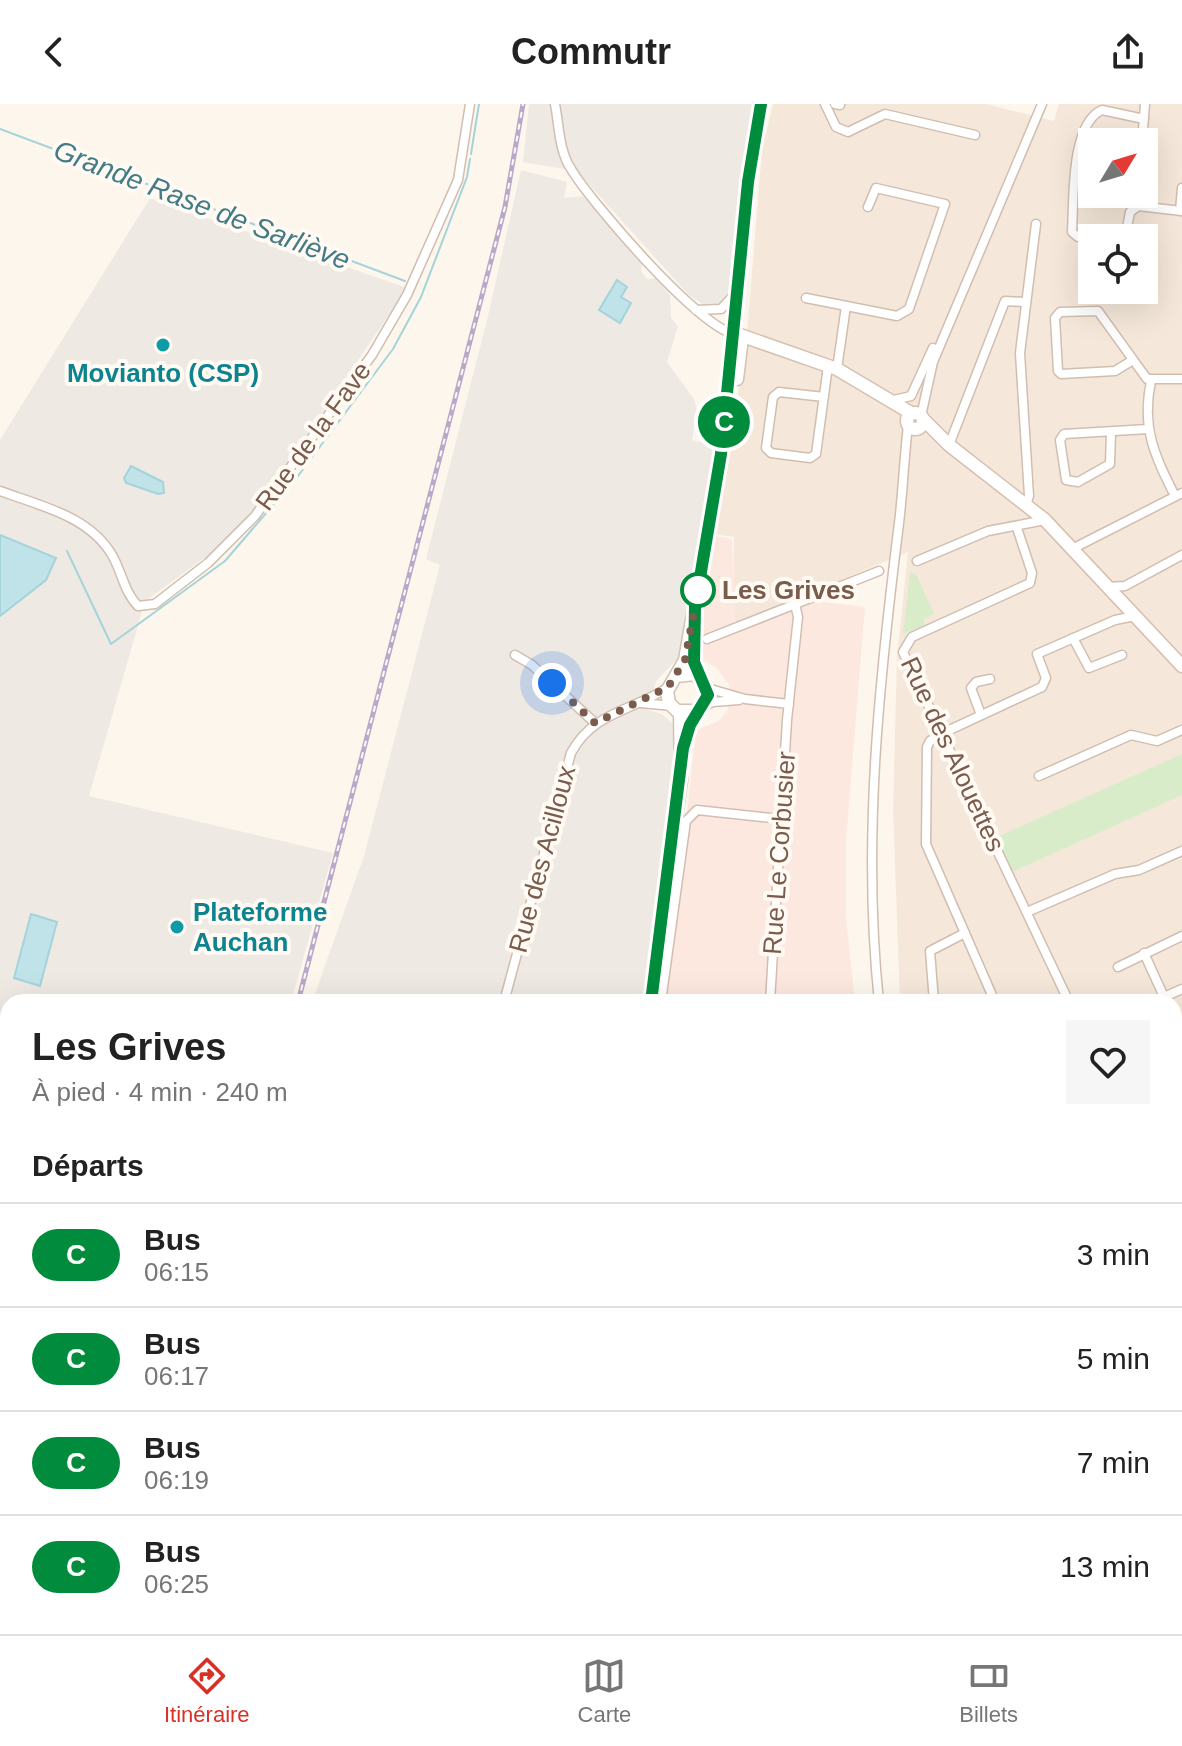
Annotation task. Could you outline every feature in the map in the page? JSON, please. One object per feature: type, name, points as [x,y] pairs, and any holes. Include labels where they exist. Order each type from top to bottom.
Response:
[{"type":"main road","points":[[721,454],[740,362],[739,287],[748,182],[761,104]]},
{"type":"main road","points":[[683,748],[676,709],[668,687],[685,660],[695,607],[721,454],[757,161],[768,104]]},
{"type":"main road","points":[[738,334],[832,368],[891,399],[915,422],[947,443],[1045,520],[1182,666]]},
{"type":"main road","points":[[740,362],[748,353],[770,345]]},
{"type":"main road","points":[[652,994],[683,748],[707,688],[697,676],[694,662],[695,607]]},
{"type":"main road","points":[[677,676],[697,676]]},
{"type":"main road","points":[[676,709],[700,709]]},
{"type":"street","name":"Rue de la Fave","points":[[0,491],[63,514],[91,529],[105,544],[131,598],[138,606],[147,607],[226,546],[268,499],[386,333],[458,180],[470,104]]},
{"type":"street","points":[[555,104],[565,156],[571,169],[654,267],[696,310],[723,331],[738,334]]},
{"type":"street","points":[[825,104],[836,127],[848,132],[885,114],[975,135]]},
{"type":"street","points":[[878,994],[871,899],[872,818],[881,679],[908,443],[933,362],[1042,104]]},
{"type":"street","points":[[1143,128],[1145,104]]},
{"type":"street","points":[[1078,237],[1072,232],[1078,144],[1096,113],[1102,110],[1144,119]]},
{"type":"street","points":[[806,298],[897,316],[909,309],[945,204],[876,188],[868,207]]},
{"type":"street","points":[[1155,208],[1181,211],[1182,188]]},
{"type":"street","points":[[1026,505],[1029,496],[1019,368],[1024,302],[1036,224]]},
{"type":"street","points":[[696,310],[721,309],[739,287]]},
{"type":"street","points":[[947,443],[1005,301],[1011,298],[1024,302]]},
{"type":"street","points":[[824,397],[779,392],[773,397],[766,448],[771,453],[814,457],[824,397],[846,306]]},
{"type":"street","points":[[1072,549],[1178,495],[1151,447],[1148,429],[1151,381],[1098,311],[1060,312],[1055,318],[1058,371],[1061,374],[1115,371],[1133,360]]},
{"type":"street","points":[[891,399],[900,401],[911,396],[933,348]]},
{"type":"street","points":[[1151,381],[1182,379]]},
{"type":"street","points":[[1111,432],[1110,464],[1078,482],[1066,480],[1062,474],[1061,437],[1069,433],[1148,429]]},
{"type":"street","points":[[917,561],[988,531],[1017,528],[1045,520]]},
{"type":"street","name":"Rue des Alouettes","points":[[1017,528],[1032,573],[1030,583],[912,637],[903,647],[905,658],[1065,994]]},
{"type":"street","points":[[1108,587],[1125,586],[1182,555]]},
{"type":"street","points":[[707,639],[879,571]]},
{"type":"street","points":[[992,994],[926,844],[927,747],[930,741],[943,733],[1042,687],[1046,678],[1037,654],[1115,620],[1126,607],[1125,586]]},
{"type":"street","name":"Rue Le Corbusier","points":[[770,994],[789,704],[798,617],[795,604]]},
{"type":"street","points":[[1073,638],[1089,668],[1122,655]]},
{"type":"street","points":[[515,655],[532,665],[595,723]]},
{"type":"street","points":[[981,715],[971,688],[976,682],[990,679]]},
{"type":"street","name":"Rue des Acilloux","points":[[506,994],[567,764],[581,737],[595,723],[668,687]]},
{"type":"street","points":[[707,688],[745,699],[789,704]]},
{"type":"street","points":[[700,709],[713,702],[745,699]]},
{"type":"street","points":[[637,703],[676,709]]},
{"type":"street","points":[[1039,776],[1131,735],[1157,741],[1182,730]]},
{"type":"street","points":[[662,994],[690,815],[697,810],[781,819]]},
{"type":"street","points":[[1027,912],[1115,874],[1139,870],[1182,851]]},
{"type":"street","points":[[933,994],[930,951],[965,933]]},
{"type":"street","points":[[1118,967],[1182,936]]},
{"type":"street","points":[[1144,953],[1163,994]]},
{"type":"shaded area","points":[[529,104],[757,104],[743,161],[735,287],[719,304],[704,305],[688,294],[577,171],[523,162]]},
{"type":"shaded area","points":[[773,104],[986,104],[1054,121],[1059,104],[1182,104],[1182,994],[900,994],[893,809],[897,657],[908,552],[733,625],[734,537],[715,534],[746,346],[762,150]]},
{"type":"shaded area","points":[[521,170],[567,182],[564,198],[583,196],[642,265],[641,271],[647,279],[656,278],[670,295],[671,318],[678,326],[667,362],[694,399],[697,411],[692,440],[714,445],[681,655],[656,681],[648,710],[662,714],[673,724],[676,781],[645,994],[315,994],[364,856],[440,565],[426,559],[487,320]]},
{"type":"shaded area","points":[[150,198],[407,288],[266,496],[214,551],[145,601],[89,796],[333,853],[293,994],[0,994],[0,440]]},
{"type":"shaded area","points":[[716,536],[732,539],[736,630],[815,601],[865,607],[846,841],[846,917],[854,994],[667,994],[696,731],[720,720],[728,709],[729,685],[716,667],[699,658],[700,620]]},
{"type":"green space","points":[[910,572],[916,574],[934,614],[923,619],[925,625],[903,634]]},
{"type":"green space","points":[[1182,754],[1182,795],[1012,872],[997,837]]},
{"type":"water","points":[[617,280],[627,287],[621,297],[631,303],[620,323],[599,310]]},
{"type":"water","points":[[131,466],[163,482],[164,493],[158,494],[126,483],[124,478]]},
{"type":"water","points":[[0,535],[56,558],[46,580],[0,616]]},
{"type":"water","points":[[31,914],[57,922],[40,986],[14,978]]},
{"type":"waterway","points":[[471,154],[479,104]]},
{"type":"waterway","name":"Grande Rase de Sarliève","points":[[0,129],[405,281]]},
{"type":"waterway","points":[[67,551],[111,644],[225,561],[298,476],[393,349],[421,297],[467,177],[470,159]]},
{"type":"railway","points":[[300,994],[505,207],[523,104]]},
{"type":"bus line","name":"C","points":[[652,994],[683,748],[690,725],[708,695],[705,684],[697,676],[694,662],[695,607],[721,454],[748,182],[761,104]]},
{"type":"place","name":"Movianto (CSP)","points":[[163,345]]},
{"type":"place","name":"Les Grives","points":[[698,590]]},
{"type":"place","name":"Plateforme Auchan","points":[[177,927]]},
{"type":"route","points":[[552,683],[595,723],[608,714],[655,696],[668,687],[685,660],[698,590]]}]
